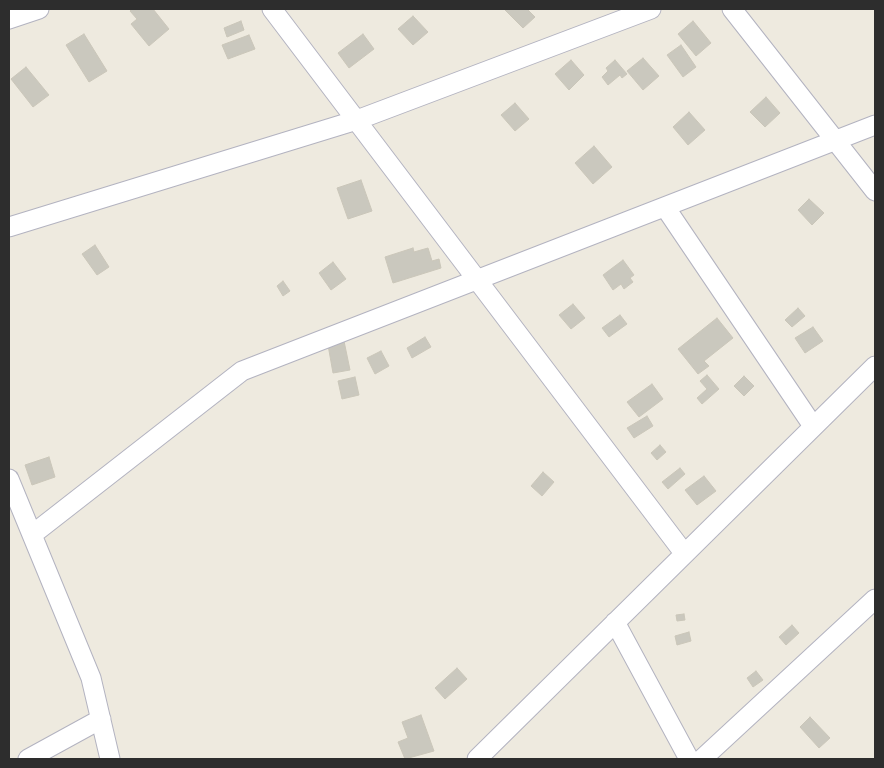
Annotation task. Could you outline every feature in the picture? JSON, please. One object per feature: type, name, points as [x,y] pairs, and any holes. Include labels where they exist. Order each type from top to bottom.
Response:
[{"type":"street","points":[[9,19],[39,9]]},
{"type":"street","points":[[272,9],[684,553]]},
{"type":"street","points":[[9,227],[357,120],[650,9]]},
{"type":"street","points":[[732,9],[875,191]]},
{"type":"street","points":[[33,534],[242,371],[875,124]]},
{"type":"street","points":[[665,207],[813,426]]},
{"type":"street","points":[[477,759],[875,366]]},
{"type":"street","points":[[9,479],[91,678],[110,759]]},
{"type":"street","points":[[702,759],[875,599]]},
{"type":"street","points":[[615,622],[689,759]]},
{"type":"street","points":[[28,759],[101,719]]},
{"type":"building","points":[[132,9],[153,9],[169,29],[149,46],[131,24],[137,19],[130,11]]},
{"type":"building","points":[[504,9],[527,9],[535,17],[523,28]]},
{"type":"building","points":[[413,16],[428,32],[413,45],[398,29]]},
{"type":"building","points":[[241,21],[244,30],[227,37],[224,28]]},
{"type":"building","points":[[693,21],[711,43],[696,56],[678,34]]},
{"type":"building","points":[[84,34],[107,71],[89,82],[66,45]]},
{"type":"building","points":[[363,34],[374,49],[349,68],[338,53]]},
{"type":"building","points":[[249,35],[255,49],[228,59],[222,45]]},
{"type":"building","points":[[681,45],[696,67],[683,77],[667,55]]},
{"type":"building","points":[[643,58],[659,76],[643,90],[627,71]]},
{"type":"building","points":[[571,60],[584,75],[569,90],[555,74]]},
{"type":"building","points":[[615,60],[627,74],[622,78],[620,75],[608,85],[602,77],[608,71],[606,68]]},
{"type":"building","points":[[26,67],[49,95],[33,107],[11,79]]},
{"type":"building","points":[[766,97],[780,113],[765,127],[750,112]]},
{"type":"building","points":[[515,103],[529,119],[515,131],[501,115]]},
{"type":"building","points":[[689,112],[705,130],[688,145],[673,127]]},
{"type":"building","points":[[594,146],[612,167],[593,184],[575,163]]},
{"type":"building","points":[[361,180],[372,211],[348,219],[337,188]]},
{"type":"building","points":[[809,199],[824,213],[812,225],[798,210]]},
{"type":"building","points":[[95,245],[109,267],[97,275],[82,254]]},
{"type":"building","points":[[413,248],[414,252],[428,248],[432,261],[439,259],[441,268],[393,283],[385,257]]},
{"type":"building","points":[[623,260],[634,275],[630,278],[633,282],[624,289],[621,284],[613,290],[603,275]]},
{"type":"building","points":[[333,262],[346,279],[331,290],[319,273]]},
{"type":"building","points":[[283,281],[290,291],[283,296],[277,286]]},
{"type":"building","points":[[573,304],[585,318],[571,329],[559,315]]},
{"type":"building","points":[[798,308],[805,316],[792,327],[785,320]]},
{"type":"building","points":[[620,315],[627,324],[609,337],[602,328]]},
{"type":"building","points":[[717,318],[733,338],[704,361],[709,366],[698,374],[678,349]]},
{"type":"building","points":[[813,327],[823,341],[805,353],[795,338]]},
{"type":"building","points":[[425,337],[431,347],[412,358],[407,348]]},
{"type":"building","points":[[344,341],[350,370],[333,373],[328,345]]},
{"type":"building","points":[[381,351],[389,366],[375,374],[367,358]]},
{"type":"building","points":[[707,375],[719,389],[702,404],[697,398],[707,389],[700,381]]},
{"type":"building","points":[[744,376],[754,386],[744,396],[734,386]]},
{"type":"building","points":[[355,377],[359,395],[342,399],[338,381]]},
{"type":"building","points":[[652,384],[663,399],[639,417],[627,402]]},
{"type":"building","points":[[647,416],[653,426],[634,438],[627,428]]},
{"type":"building","points":[[660,445],[666,452],[657,460],[651,453]]},
{"type":"building","points":[[49,457],[55,477],[32,485],[25,465]]},
{"type":"building","points":[[680,468],[685,474],[668,489],[662,482]]},
{"type":"building","points":[[543,472],[554,482],[542,496],[531,486]]},
{"type":"building","points":[[704,476],[716,491],[697,505],[685,490]]},
{"type":"building","points":[[684,614],[685,620],[677,621],[676,615]]},
{"type":"building","points":[[792,625],[799,633],[786,645],[779,637]]},
{"type":"building","points":[[689,632],[691,641],[677,645],[675,636]]},
{"type":"building","points":[[457,668],[467,679],[445,699],[435,688]]},
{"type":"building","points":[[756,671],[763,680],[753,687],[747,678]]},
{"type":"building","points":[[421,715],[434,751],[405,759],[398,742],[408,738],[402,722]]},
{"type":"building","points":[[810,717],[830,738],[819,748],[800,727]]}]
